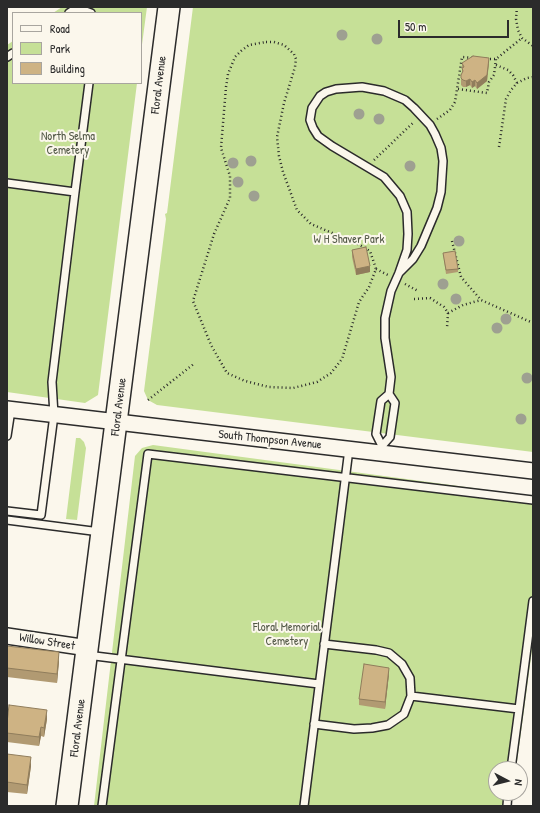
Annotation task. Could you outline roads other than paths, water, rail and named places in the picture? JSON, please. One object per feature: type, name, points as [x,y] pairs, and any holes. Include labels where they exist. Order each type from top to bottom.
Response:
[{"type":"main road","name":"Floral Avenue","points":[[67,806],[169,7]]},
{"type":"street","name":"South Thompson Avenue","points":[[9,409],[349,449],[382,449],[533,471]]},
{"type":"street","name":"Willow Street","points":[[7,636],[87,651]]},
{"type":"lane","points":[[70,12],[83,10],[88,12]]},
{"type":"lane","points":[[7,511],[41,515],[54,415],[52,382],[89,84]]},
{"type":"lane","points":[[382,449],[376,434],[381,401],[389,394],[391,377],[385,318],[391,291],[407,250],[407,212],[400,196],[384,177],[318,136],[312,124],[310,114],[315,102],[326,92],[349,87],[367,87],[384,91],[405,100],[422,115],[430,125],[441,148],[443,161],[441,192],[437,208],[426,236],[413,259],[399,273]]},
{"type":"lane","points":[[7,183],[76,192]]},
{"type":"lane","points":[[382,449],[390,437],[395,402],[389,394]]},
{"type":"lane","points":[[7,436],[9,409]]},
{"type":"lane","points":[[304,806],[349,449]]},
{"type":"lane","points":[[102,806],[148,454],[533,500]]},
{"type":"lane","points":[[7,520],[102,532]]},
{"type":"lane","points":[[512,761],[533,601]]},
{"type":"lane","points":[[314,724],[354,729],[388,725],[404,714],[411,696],[410,678],[402,664],[389,653],[324,644]]},
{"type":"lane","points":[[87,651],[121,659],[319,684]]},
{"type":"lane","points":[[411,696],[519,709]]},
{"type":"park label","name":"North Selma Cemetery","points":[[68,144]]},
{"type":"park label","name":"W H Shaver Park","points":[[349,240]]},
{"type":"park label","name":"Floral Memorial Cemetery","points":[[287,635]]}]
